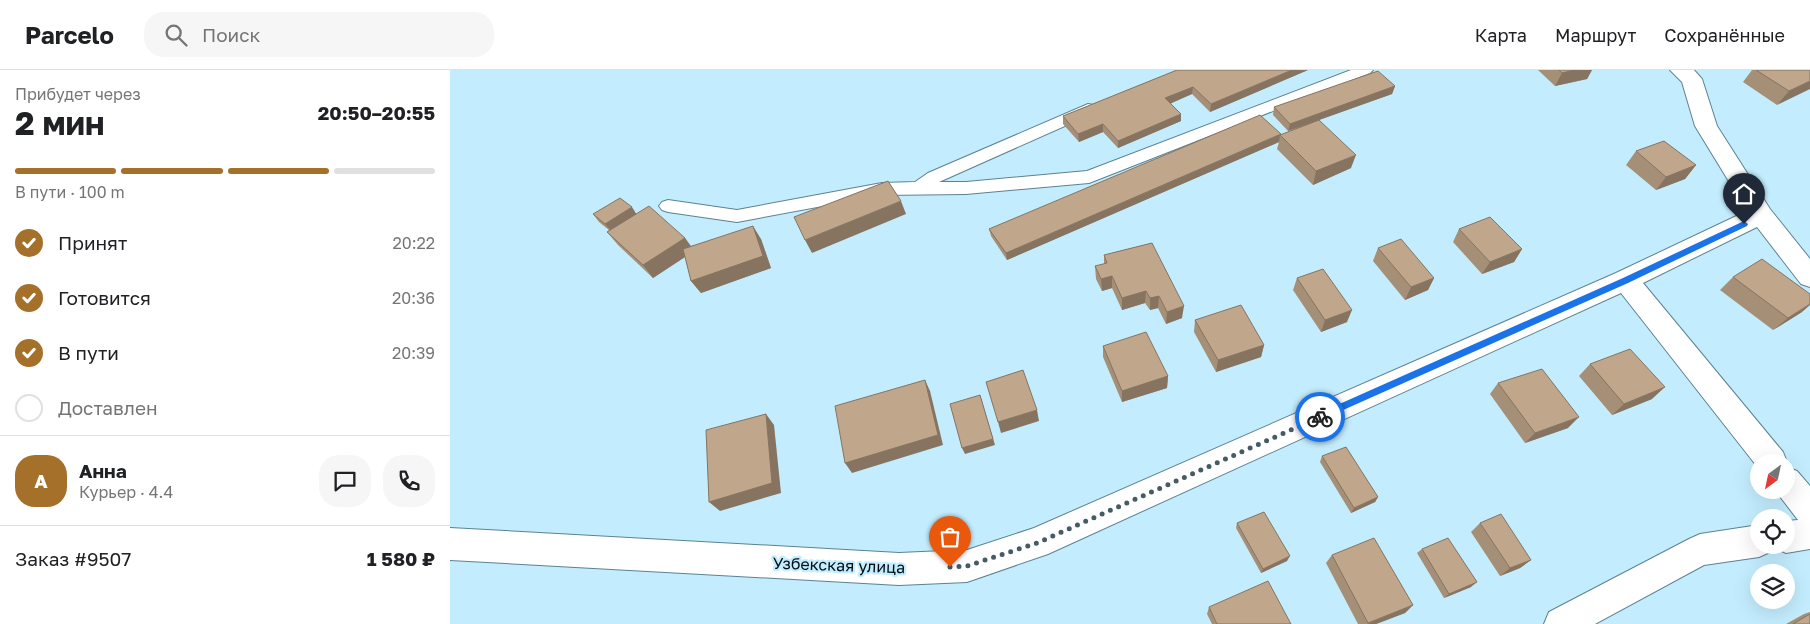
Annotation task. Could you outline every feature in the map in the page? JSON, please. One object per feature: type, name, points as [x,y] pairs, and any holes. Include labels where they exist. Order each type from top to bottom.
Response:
[{"type":"street","points":[[1694,73],[1706,126],[1761,216],[1810,277]]},
{"type":"street","name":"Узбекская улица","points":[[462,546],[899,569],[967,566],[1037,543],[1625,280],[1761,216]]},
{"type":"street","points":[[1625,280],[1766,454]]},
{"type":"street","points":[[1795,492],[1810,510]]},
{"type":"street","points":[[1795,536],[1810,534]]},
{"type":"street","points":[[1561,624],[1700,550],[1750,542]]},
{"type":"lane","points":[[668,206],[736,216],[882,188],[966,188],[1089,178],[1365,70]]},
{"type":"lane","points":[[921,187],[934,177],[1100,104]]},
{"type":"building","points":[[1177,70],[1292,70],[1211,104],[1193,87],[1165,98],[1181,114],[1118,141],[1103,124],[1078,134],[1063,116]]},
{"type":"building","points":[[1559,70],[1574,70],[1562,73]]},
{"type":"building","points":[[1756,70],[1810,70],[1810,81],[1789,91]]},
{"type":"building","points":[[1378,71],[1395,86],[1290,124],[1274,107]]},
{"type":"building","points":[[1260,115],[1281,134],[1006,253],[989,229]]},
{"type":"building","points":[[1319,120],[1356,155],[1316,171],[1280,135]]},
{"type":"building","points":[[1664,141],[1696,165],[1666,177],[1636,151]]},
{"type":"building","points":[[888,181],[901,201],[805,240],[794,217]]},
{"type":"building","points":[[620,198],[632,207],[605,224],[593,214]]},
{"type":"building","points":[[649,206],[685,238],[643,265],[607,232]]},
{"type":"building","points":[[1490,217],[1522,249],[1490,262],[1459,229]]},
{"type":"building","points":[[753,226],[763,256],[691,281],[683,249]]},
{"type":"building","points":[[1401,239],[1434,278],[1411,287],[1378,248]]},
{"type":"building","points":[[1152,243],[1184,306],[1167,312],[1159,296],[1150,298],[1146,291],[1122,298],[1112,276],[1101,279],[1095,266],[1107,263],[1104,255]]},
{"type":"building","points":[[1762,259],[1810,294],[1810,304],[1788,318],[1733,277]]},
{"type":"building","points":[[1323,269],[1352,310],[1325,320],[1297,278]]},
{"type":"building","points":[[1241,305],[1264,345],[1218,360],[1195,320]]},
{"type":"building","points":[[1146,332],[1168,376],[1122,391],[1103,346]]},
{"type":"building","points":[[1630,349],[1665,387],[1624,404],[1590,364]]},
{"type":"building","points":[[1542,369],[1579,417],[1535,433],[1498,383]]},
{"type":"building","points":[[1023,370],[1037,410],[998,422],[986,382]]},
{"type":"building","points":[[925,380],[938,435],[845,463],[835,406]]},
{"type":"building","points":[[980,395],[993,439],[962,448],[950,404]]},
{"type":"building","points":[[766,414],[772,483],[709,502],[706,430]]},
{"type":"building","points":[[1346,447],[1378,497],[1354,508],[1322,456]]},
{"type":"building","points":[[1264,512],[1290,556],[1263,569],[1237,523]]},
{"type":"building","points":[[1501,514],[1531,560],[1510,568],[1480,523]]},
{"type":"building","points":[[1374,538],[1413,605],[1368,623],[1332,555]]},
{"type":"building","points":[[1448,538],[1477,582],[1449,594],[1422,549]]},
{"type":"building","points":[[1268,581],[1291,624],[1217,624],[1209,607]]},
{"type":"building","points":[[1810,614],[1810,624],[1793,624]]},
{"type":"way so far","points":[[950,567],[967,566],[1037,543],[1320,417]]},
{"type":"route","points":[[1320,417],[1625,280],[1744,224]]}]
